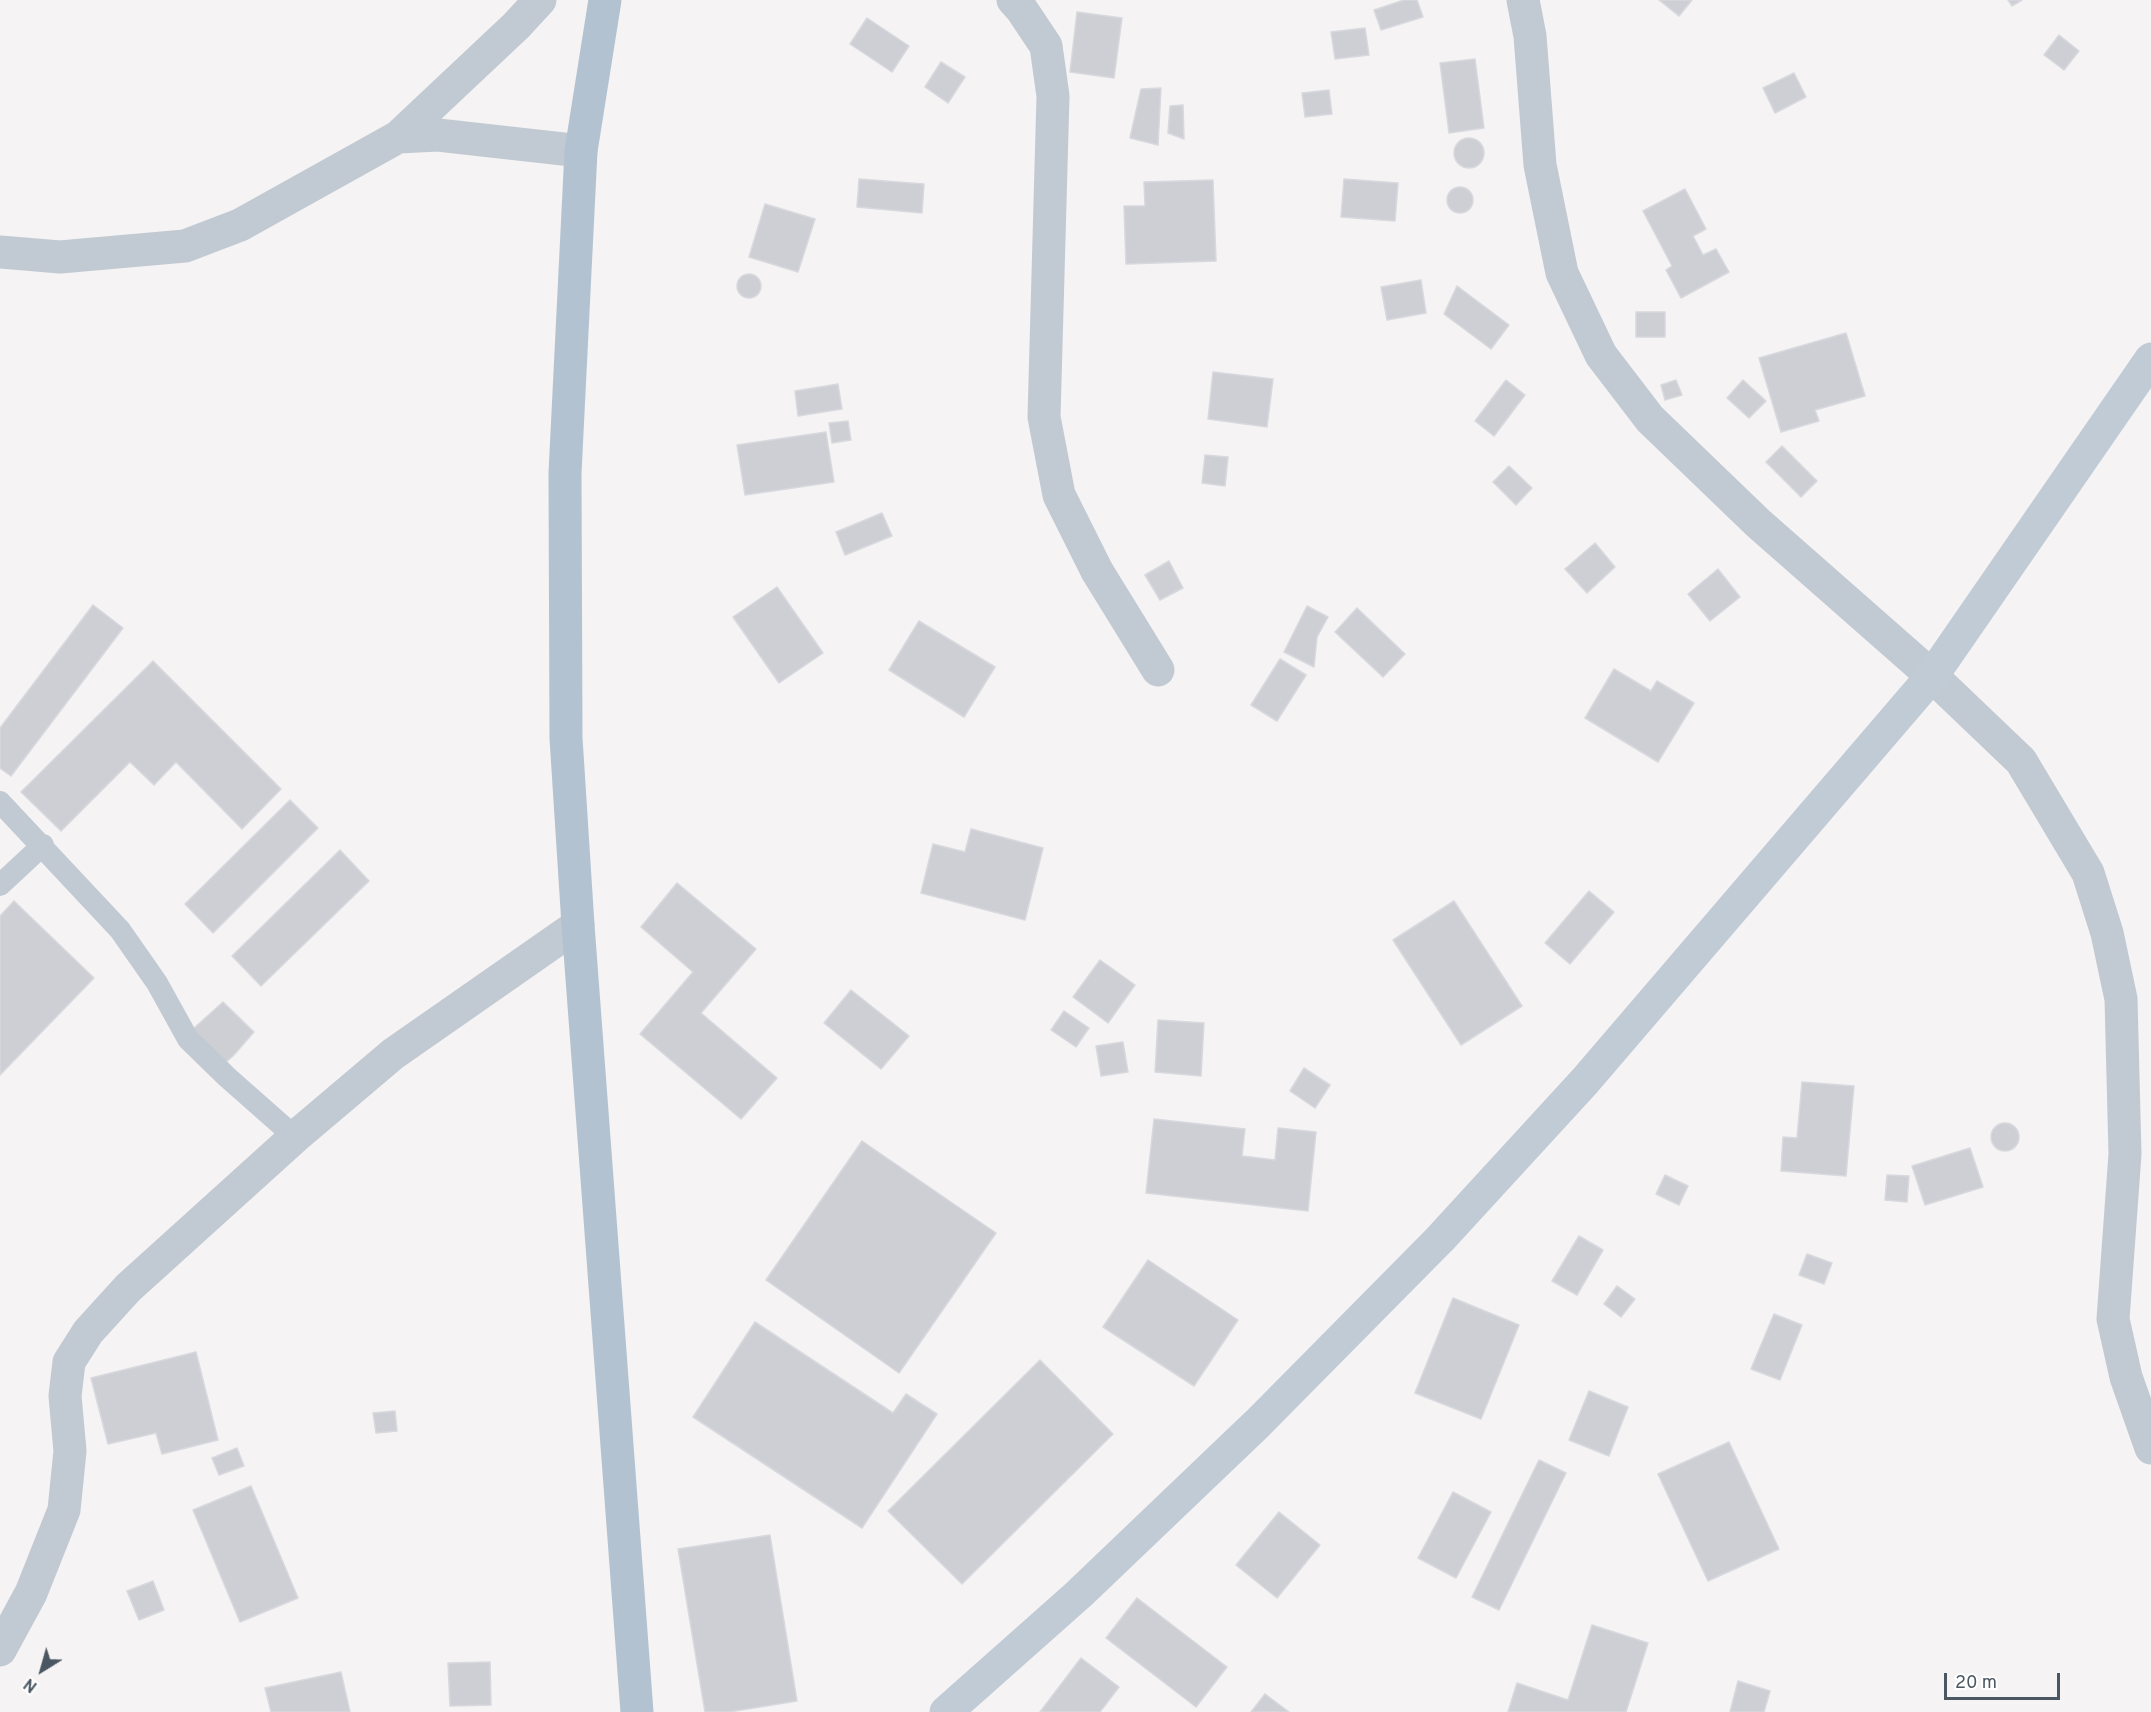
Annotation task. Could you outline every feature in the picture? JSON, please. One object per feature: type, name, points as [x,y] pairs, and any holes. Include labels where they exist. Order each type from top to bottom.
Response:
[{"type":"main road","points":[[605,0],[581,151],[565,473],[566,738],[637,1712]]},
{"type":"street","points":[[0,252],[60,257],[185,246],[240,225],[398,137],[516,26],[540,0]]},
{"type":"street","points":[[1013,0],[1046,46],[1053,96],[1044,417],[1059,495],[1097,571],[1158,670]]},
{"type":"street","points":[[1523,0],[1530,36],[1540,165],[1562,273],[1601,355],[1650,419],[1758,523],[1932,676],[2021,760],[2088,873],[2107,933],[2121,999],[2125,1154],[2113,1319],[2126,1377],[2151,1448]]},
{"type":"street","points":[[398,137],[438,135],[581,151]]},
{"type":"street","points":[[945,1712],[1079,1594],[1250,1431],[1440,1239],[1585,1081],[1932,676],[2151,359]]},
{"type":"street","points":[[0,1650],[31,1593],[64,1510],[70,1451],[65,1396],[69,1362],[88,1332],[128,1288],[295,1137],[393,1054],[578,924]]},
{"type":"lane","points":[[0,802],[120,930],[157,982],[188,1039],[295,1137]]},
{"type":"lane","points":[[0,885],[43,846]]},
{"type":"building","points":[[1404,0],[1417,0],[1423,17],[1381,30],[1374,10]]},
{"type":"building","points":[[1659,0],[1692,0],[1679,16]]},
{"type":"building","points":[[2008,0],[2022,0],[2012,6]]},
{"type":"building","points":[[1077,12],[1122,18],[1114,78],[1070,72]]},
{"type":"building","points":[[867,18],[909,46],[892,72],[850,44]]},
{"type":"building","points":[[1365,28],[1369,55],[1335,59],[1331,32]]},
{"type":"building","points":[[2059,35],[2079,51],[2064,70],[2044,55]]},
{"type":"building","points":[[1475,59],[1484,128],[1449,133],[1440,63]]},
{"type":"building","points":[[941,62],[965,77],[948,103],[925,87]]},
{"type":"building","points":[[1794,73],[1806,97],[1775,113],[1763,88]]},
{"type":"building","points":[[1161,88],[1158,145],[1130,138],[1141,89]]},
{"type":"building","points":[[1329,90],[1332,114],[1305,117],[1302,93]]},
{"type":"building","points":[[1183,105],[1184,139],[1168,133],[1170,106]]},
{"type":"building","points":[[1469,138],[1479,143],[1484,153],[1479,163],[1469,168],[1459,163],[1454,153],[1459,143]]},
{"type":"building","points":[[859,179],[924,184],[922,213],[857,207]]},
{"type":"building","points":[[1344,179],[1398,183],[1395,221],[1341,217]]},
{"type":"building","points":[[1213,180],[1216,261],[1126,264],[1124,206],[1145,206],[1144,182]]},
{"type":"building","points":[[1460,187],[1469,191],[1473,200],[1469,209],[1460,213],[1451,209],[1447,200],[1451,191]]},
{"type":"building","points":[[1685,189],[1706,229],[1693,236],[1703,255],[1716,249],[1729,272],[1681,298],[1666,270],[1672,266],[1643,211]]},
{"type":"building","points":[[765,204],[815,219],[798,272],[749,257]]},
{"type":"building","points":[[749,274],[758,277],[761,286],[758,295],[749,298],[740,295],[737,286],[740,277]]},
{"type":"building","points":[[1421,280],[1426,313],[1387,320],[1381,287]]},
{"type":"building","points":[[1457,286],[1509,325],[1491,349],[1444,314]]},
{"type":"building","points":[[1636,312],[1665,312],[1665,337],[1636,337]]},
{"type":"building","points":[[1846,333],[1865,396],[1815,410],[1819,421],[1781,432],[1759,358]]},
{"type":"building","points":[[1213,372],[1273,379],[1267,427],[1208,419]]},
{"type":"building","points":[[1506,380],[1525,395],[1494,436],[1475,421]]},
{"type":"building","points":[[1676,380],[1682,395],[1665,400],[1661,385]]},
{"type":"building","points":[[1743,380],[1766,401],[1749,418],[1727,398]]},
{"type":"building","points":[[838,384],[842,409],[798,416],[795,391]]},
{"type":"building","points":[[848,421],[851,440],[832,443],[829,423]]},
{"type":"building","points":[[826,432],[834,482],[745,495],[737,445]]},
{"type":"building","points":[[1782,446],[1817,481],[1801,497],[1766,462]]},
{"type":"building","points":[[1205,455],[1228,457],[1225,486],[1202,483]]},
{"type":"building","points":[[1509,466],[1532,488],[1516,505],[1493,482]]},
{"type":"building","points":[[882,513],[892,536],[845,555],[836,532]]},
{"type":"building","points":[[1595,543],[1615,567],[1587,593],[1565,569]]},
{"type":"building","points":[[1169,561],[1183,588],[1160,600],[1145,575]]},
{"type":"building","points":[[1718,569],[1740,597],[1710,621],[1688,594]]},
{"type":"building","points":[[777,587],[823,653],[779,683],[733,617]]},
{"type":"building","points":[[93,605],[123,628],[11,776],[0,768],[0,728]]},
{"type":"building","points":[[1307,606],[1328,617],[1317,637],[1314,667],[1284,652]]},
{"type":"building","points":[[1357,608],[1405,654],[1383,677],[1335,632]]},
{"type":"building","points":[[919,621],[995,667],[964,717],[889,670]]},
{"type":"building","points":[[1280,659],[1306,675],[1277,721],[1251,705]]},
{"type":"building","points":[[153,661],[281,789],[242,829],[176,762],[154,785],[130,762],[61,831],[21,792]]},
{"type":"building","points":[[1614,669],[1651,691],[1657,681],[1694,703],[1658,762],[1585,718]]},
{"type":"building","points":[[290,800],[318,828],[213,933],[185,904]]},
{"type":"building","points":[[971,829],[1043,848],[1025,920],[921,893],[933,844],[965,852]]},
{"type":"building","points":[[340,850],[369,881],[261,986],[232,956]]},
{"type":"building","points":[[677,883],[756,949],[701,1013],[777,1078],[741,1119],[640,1034],[693,972],[641,927]]},
{"type":"building","points":[[1589,891],[1614,912],[1570,964],[1545,943]]},
{"type":"building","points":[[14,901],[94,978],[0,1075],[0,916]]},
{"type":"building","points":[[1454,901],[1522,1006],[1461,1045],[1393,940]]},
{"type":"building","points":[[1100,960],[1135,985],[1108,1023],[1073,997]]},
{"type":"building","points":[[851,990],[909,1036],[881,1069],[824,1023]]},
{"type":"building","points":[[223,1002],[254,1032],[225,1063],[193,1029]]},
{"type":"building","points":[[1064,1011],[1089,1028],[1076,1047],[1051,1030]]},
{"type":"building","points":[[1158,1020],[1204,1023],[1201,1076],[1155,1072]]},
{"type":"building","points":[[1123,1042],[1128,1072],[1101,1076],[1096,1046]]},
{"type":"building","points":[[1304,1068],[1330,1085],[1315,1108],[1290,1091]]},
{"type":"building","points":[[1802,1082],[1854,1086],[1846,1176],[1781,1171],[1783,1137],[1797,1138]]},
{"type":"building","points":[[1154,1119],[1245,1129],[1242,1156],[1275,1160],[1278,1128],[1316,1132],[1308,1211],[1146,1193]]},
{"type":"building","points":[[2005,1123],[2015,1127],[2019,1137],[2015,1147],[2005,1151],[1995,1147],[1991,1137],[1995,1127]]},
{"type":"building","points":[[862,1141],[996,1233],[899,1373],[766,1280]]},
{"type":"building","points":[[1970,1148],[1983,1187],[1925,1205],[1912,1166]]},
{"type":"building","points":[[1665,1175],[1688,1186],[1679,1205],[1656,1194]]},
{"type":"building","points":[[1887,1175],[1909,1176],[1907,1202],[1885,1200]]},
{"type":"building","points":[[1579,1236],[1603,1250],[1577,1295],[1552,1281]]},
{"type":"building","points":[[1807,1254],[1832,1263],[1824,1284],[1799,1275]]},
{"type":"building","points":[[1148,1260],[1238,1320],[1194,1386],[1103,1327]]},
{"type":"building","points":[[1617,1286],[1635,1299],[1621,1317],[1604,1304]]},
{"type":"building","points":[[1453,1298],[1519,1325],[1481,1419],[1415,1393]]},
{"type":"building","points":[[1774,1314],[1802,1325],[1780,1380],[1751,1369]]},
{"type":"building","points":[[755,1322],[893,1413],[906,1394],[937,1414],[862,1528],[693,1417]]},
{"type":"building","points":[[196,1352],[218,1440],[162,1454],[156,1433],[108,1444],[91,1378]]},
{"type":"building","points":[[1040,1360],[1113,1434],[962,1584],[888,1511]]},
{"type":"building","points":[[1589,1391],[1628,1407],[1609,1456],[1569,1440]]},
{"type":"building","points":[[395,1411],[397,1431],[376,1433],[373,1413]]},
{"type":"building","points":[[1729,1442],[1779,1549],[1708,1581],[1658,1474]]},
{"type":"building","points":[[237,1448],[244,1466],[219,1475],[212,1458]]},
{"type":"building","points":[[1539,1460],[1566,1473],[1499,1610],[1472,1597]]},
{"type":"building","points":[[251,1486],[298,1598],[240,1622],[193,1510]]},
{"type":"building","points":[[1453,1492],[1491,1512],[1456,1578],[1418,1558]]},
{"type":"building","points":[[1279,1512],[1320,1545],[1277,1598],[1236,1565]]},
{"type":"building","points":[[770,1535],[797,1701],[729,1712],[705,1712],[678,1549]]},
{"type":"building","points":[[153,1581],[164,1610],[139,1620],[127,1591]]},
{"type":"building","points":[[1137,1598],[1227,1667],[1196,1707],[1106,1638]]},
{"type":"building","points":[[1592,1625],[1648,1643],[1626,1712],[1508,1712],[1517,1683],[1568,1700]]},
{"type":"building","points":[[1081,1658],[1119,1687],[1100,1712],[1040,1712]]},
{"type":"building","points":[[490,1662],[491,1705],[450,1706],[448,1663]]},
{"type":"building","points":[[341,1672],[350,1712],[271,1712],[265,1688]]},
{"type":"building","points":[[1738,1681],[1770,1691],[1764,1712],[1730,1712]]},
{"type":"building","points":[[1265,1694],[1289,1712],[1251,1712]]}]
